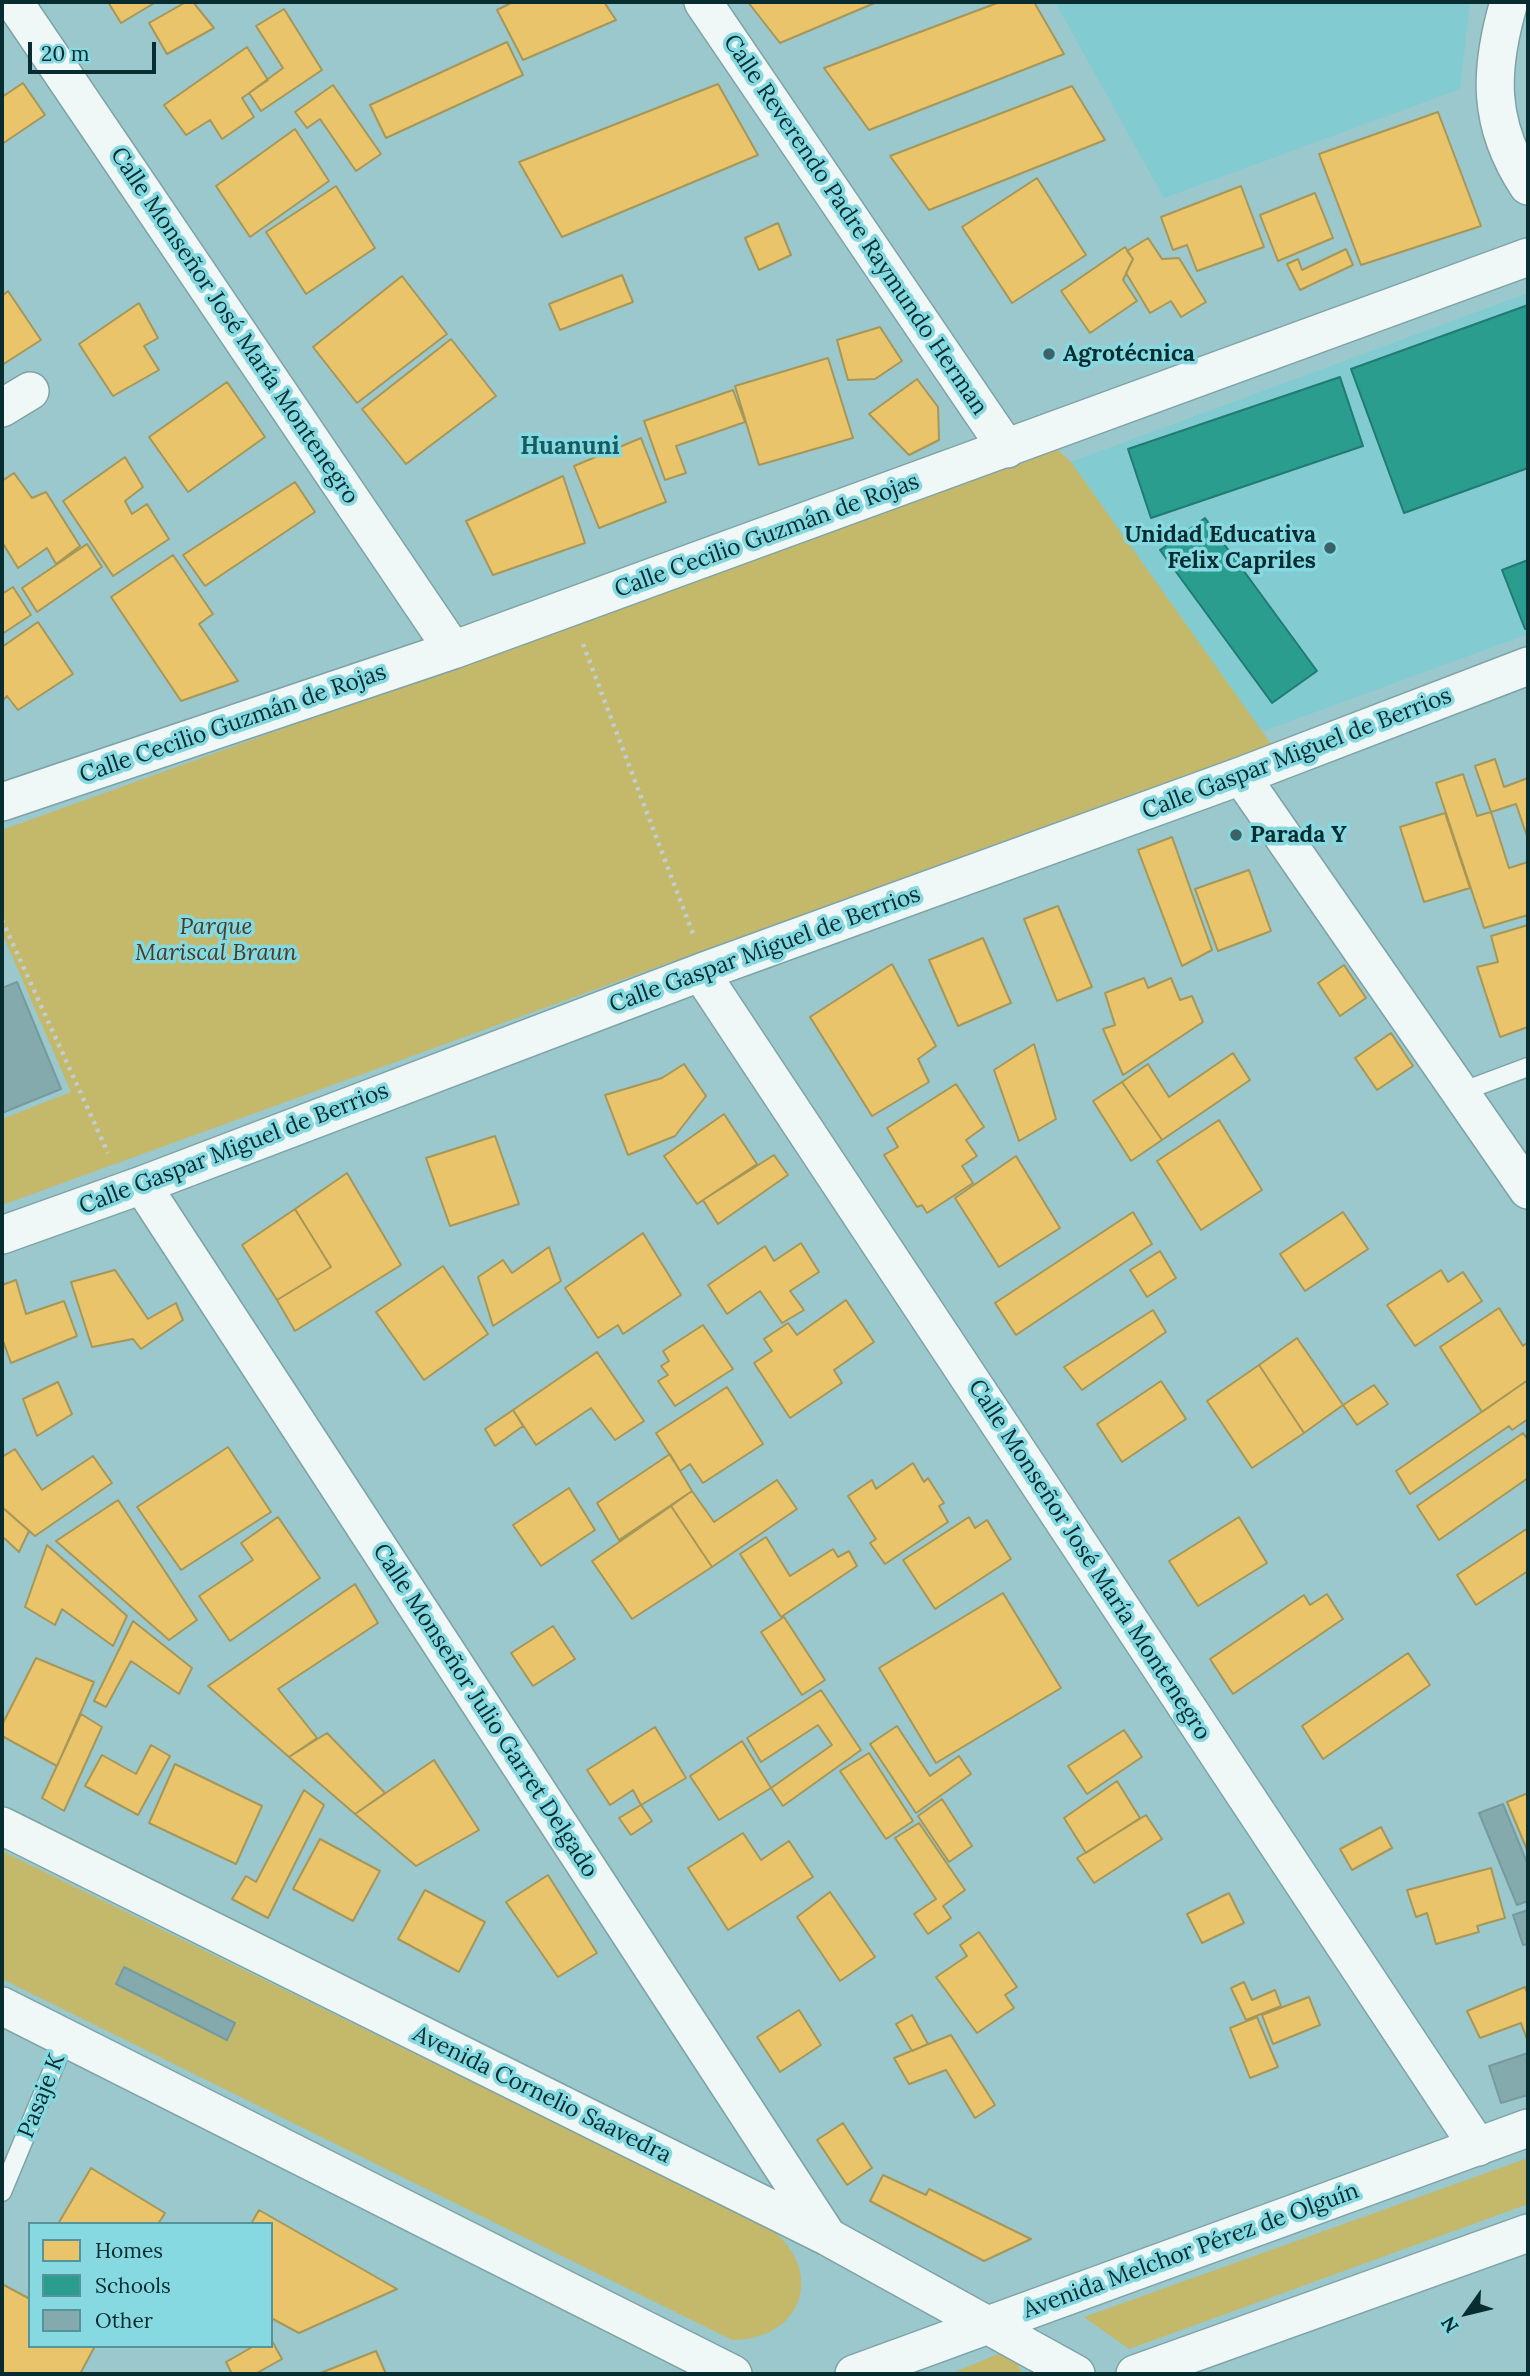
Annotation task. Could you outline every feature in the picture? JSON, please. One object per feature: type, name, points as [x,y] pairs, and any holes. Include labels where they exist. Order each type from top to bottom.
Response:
[{"type":"street","name":"Calle Monseñor José María Montenegro","points":[[14,2],[453,650]]},
{"type":"street","name":"Calle Reverendo Padre Raymundo Herman","points":[[703,2],[1007,449]]},
{"type":"street","points":[[1509,2],[1497,45],[1493,93],[1514,164],[1528,186]]},
{"type":"street","name":"Calle Cecilio Guzmán de Rojas","points":[[2,802],[453,650],[1528,257]]},
{"type":"street","name":"Calle Gaspar Miguel de Berrios","points":[[2,1235],[142,1185],[704,972],[1241,776],[1528,666]]},
{"type":"street","points":[[1241,776],[1528,1191]]},
{"type":"street","name":"Calle Monseñor José María Montenegro","points":[[704,972],[1478,2147]]},
{"type":"street","name":"Calle Monseñor Julio Garret Delgado","points":[[142,1185],[828,2237]]},
{"type":"street","name":"Avenida Cornelio Saavedra","points":[[2,1826],[828,2237],[1076,2374]]},
{"type":"street","points":[[2,2006],[733,2374]]},
{"type":"street","name":"Avenida Melchor Pérez de Olguín","points":[[854,2374],[1528,2129]]},
{"type":"street","points":[[1135,2374],[1528,2232]]},
{"type":"lane","points":[[1461,1092],[1528,1067]]},
{"type":"lane","name":"Pasaje K","points":[[2,2192],[66,2038]]},
{"type":"path","points":[[569,607],[704,972]]},
{"type":"path","points":[[2,920],[108,1153],[142,1185]]},
{"type":"shaded area","points":[[1055,2],[1470,2],[1460,89],[1164,198]]},
{"type":"shaded area","name":"Unidad Educativa Felix Capriles","points":[[1528,293],[1528,634],[1261,732],[1071,462]]},
{"type":"green space","name":"Parque Mariscal Braun","points":[[1057,449],[1071,462],[1271,744],[2,1205],[2,1119],[71,1092],[2,933],[2,830]]},
{"type":"green space","points":[[2,1851],[771,2229],[788,2246],[798,2264],[801,2283],[798,2301],[790,2316],[775,2329],[756,2337],[732,2340],[2,1979]]},
{"type":"green space","points":[[1528,2158],[1528,2204],[1129,2349],[1084,2317]]},
{"type":"green space","points":[[998,2354],[1016,2360],[1022,2374],[950,2374]]},
{"type":"building: Homes","points":[[108,2],[156,2],[121,23]]},
{"type":"building: Homes","points":[[186,2],[193,2],[214,28],[167,54],[149,23]]},
{"type":"building: Homes","points":[[513,2],[604,2],[616,20],[523,60],[497,10]]},
{"type":"building: Homes","points":[[748,2],[877,2],[780,43]]},
{"type":"building: Homes","points":[[1000,2],[1034,2],[1064,54],[869,130],[824,68]]},
{"type":"building: Homes","points":[[284,9],[322,70],[261,111],[249,93],[283,68],[256,26]]},
{"type":"building: Homes","points":[[507,42],[523,75],[386,138],[370,105]]},
{"type":"building: Homes","points":[[247,47],[268,80],[242,98],[254,117],[222,139],[210,120],[186,135],[164,105]]},
{"type":"building: Homes","points":[[23,83],[45,115],[2,144],[2,97]]},
{"type":"building: Homes","points":[[718,84],[758,155],[562,237],[519,162]]},
{"type":"building: Homes","points":[[333,85],[381,154],[356,171],[320,119],[307,128],[295,112]]},
{"type":"building: Homes","points":[[1072,86],[1105,140],[929,210],[890,156]]},
{"type":"building: Homes","points":[[1438,112],[1481,226],[1361,265],[1319,154]]},
{"type":"building: Homes","points":[[295,129],[329,181],[250,237],[216,186]]},
{"type":"building: Homes","points":[[1037,178],[1086,255],[1012,303],[962,227]]},
{"type":"building: Homes","points":[[336,186],[375,248],[306,294],[266,232]]},
{"type":"building: Homes","points":[[1241,186],[1264,247],[1197,271],[1187,245],[1173,250],[1161,217]]},
{"type":"building: Homes","points":[[1315,193],[1333,238],[1278,261],[1260,215]]},
{"type":"building: Homes","points":[[778,223],[791,255],[759,270],[745,238]]},
{"type":"building: Homes","points":[[1148,238],[1162,259],[1179,258],[1206,302],[1181,317],[1171,301],[1150,313],[1126,273],[1133,259],[1127,251]]},
{"type":"building: Homes","points":[[1125,247],[1133,259],[1123,280],[1137,301],[1090,333],[1061,291]]},
{"type":"building: Homes","points":[[1346,249],[1353,265],[1300,290],[1287,264],[1298,259],[1302,270]]},
{"type":"building: Homes","points":[[622,275],[633,302],[560,330],[549,304]]},
{"type":"building: Homes","points":[[402,276],[447,334],[357,403],[313,347]]},
{"type":"building: Homes","points":[[8,291],[41,340],[2,365],[2,296]]},
{"type":"building: Homes","points":[[139,303],[158,338],[144,346],[159,370],[113,396],[79,344]]},
{"type":"building: Homes","points":[[880,327],[902,361],[875,379],[848,380],[837,340]]},
{"type":"building: Homes","points":[[451,339],[496,396],[406,464],[362,409]]},
{"type":"building: Homes","points":[[828,358],[853,438],[759,465],[735,386]]},
{"type":"building: Homes","points":[[917,379],[938,407],[939,440],[909,455],[869,414]]},
{"type":"building: Homes","points":[[227,382],[265,437],[188,492],[149,437]]},
{"type":"building: Homes","points":[[733,390],[745,422],[676,446],[686,473],[665,480],[644,421]]},
{"type":"building: Homes","points":[[641,438],[666,502],[599,528],[574,466]]},
{"type":"building: Homes","points":[[125,457],[143,487],[125,501],[132,514],[147,504],[169,539],[113,576],[63,501]]},
{"type":"building: Homes","points":[[14,473],[32,498],[46,492],[80,546],[56,564],[47,548],[18,568],[2,542],[2,481]]},
{"type":"building: Homes","points":[[563,476],[585,543],[493,575],[466,521]]},
{"type":"building: Homes","points":[[295,482],[315,512],[205,586],[183,555]]},
{"type":"building: Homes","points":[[87,544],[102,567],[37,612],[22,588]]},
{"type":"building: Homes","points":[[173,555],[213,614],[199,624],[238,681],[181,701],[111,597]]},
{"type":"building: Homes","points":[[13,587],[31,615],[2,634],[2,594]]},
{"type":"building: Homes","points":[[38,622],[73,674],[18,710],[7,696],[2,701],[2,647]]},
{"type":"building: Homes","points":[[1495,759],[1504,787],[1528,778],[1528,839],[1516,804],[1491,812],[1475,766]]},
{"type":"building: Homes","points":[[1463,774],[1477,816],[1491,812],[1509,868],[1528,862],[1528,915],[1484,928],[1436,783]]},
{"type":"building: Homes","points":[[1445,813],[1470,888],[1424,902],[1400,827]]},
{"type":"building: Homes","points":[[1172,837],[1212,950],[1182,966],[1138,850]]},
{"type":"building: Homes","points":[[1249,870],[1271,931],[1218,951],[1195,889]]},
{"type":"building: Homes","points":[[1058,906],[1092,987],[1057,1001],[1024,919]]},
{"type":"building: Homes","points":[[1528,925],[1528,1027],[1500,1037],[1477,967],[1498,962],[1491,936]]},
{"type":"building: Homes","points":[[983,938],[1011,1003],[958,1026],[929,960]]},
{"type":"building: Homes","points":[[892,964],[936,1046],[918,1059],[929,1082],[872,1116],[810,1017]]},
{"type":"building: Homes","points":[[1344,965],[1366,998],[1340,1016],[1318,983]]},
{"type":"building: Homes","points":[[1144,978],[1148,988],[1171,978],[1180,1000],[1192,996],[1203,1022],[1123,1075],[1103,1029],[1115,1025],[1105,993]]},
{"type":"building: Homes","points":[[1391,1033],[1413,1066],[1377,1090],[1355,1058]]},
{"type":"building: Homes","points":[[1034,1044],[1056,1119],[1019,1141],[994,1070]]},
{"type":"building: Homes","points":[[1233,1053],[1250,1080],[1162,1140],[1122,1082],[1148,1064],[1169,1097]]},
{"type":"building: Homes","points":[[684,1064],[706,1096],[675,1136],[628,1155],[605,1095],[662,1078]]},
{"type":"building: Homes","points":[[1122,1082],[1162,1140],[1131,1161],[1093,1101]]},
{"type":"building: Homes","points":[[956,1084],[984,1127],[966,1140],[977,1156],[962,1166],[973,1183],[927,1213],[922,1205],[917,1207],[884,1155],[898,1147],[887,1128]]},
{"type":"building: Homes","points":[[724,1114],[757,1164],[697,1204],[664,1156]]},
{"type":"building: Homes","points":[[1219,1120],[1262,1190],[1201,1230],[1157,1161]]},
{"type":"building: Homes","points":[[495,1136],[519,1204],[450,1226],[426,1158]]},
{"type":"building: Homes","points":[[774,1155],[788,1175],[718,1224],[703,1200]]},
{"type":"building: Homes","points":[[1016,1156],[1060,1228],[999,1267],[955,1198]]},
{"type":"building: Homes","points":[[347,1173],[401,1265],[295,1331],[277,1300],[331,1267],[295,1209]]},
{"type":"building: Homes","points":[[295,1209],[331,1267],[277,1300],[242,1245]]},
{"type":"building: Homes","points":[[1133,1212],[1152,1244],[1016,1335],[995,1303]]},
{"type":"building: Homes","points":[[1343,1212],[1368,1249],[1305,1291],[1280,1254]]},
{"type":"building: Homes","points":[[643,1233],[681,1295],[623,1334],[618,1325],[598,1338],[565,1288]]},
{"type":"building: Homes","points":[[801,1243],[819,1272],[790,1291],[804,1310],[782,1323],[760,1291],[727,1314],[708,1285],[765,1246],[774,1261]]},
{"type":"building: Homes","points":[[549,1247],[561,1281],[493,1326],[478,1277],[503,1260],[512,1273]]},
{"type":"building: Homes","points":[[1160,1251],[1176,1278],[1147,1297],[1130,1270]]},
{"type":"building: Homes","points":[[443,1266],[488,1334],[424,1380],[376,1312]]},
{"type":"building: Homes","points":[[115,1270],[148,1319],[176,1303],[183,1320],[141,1349],[133,1339],[92,1347],[71,1282]]},
{"type":"building: Homes","points":[[1441,1270],[1448,1282],[1463,1272],[1482,1301],[1415,1346],[1387,1305]]},
{"type":"building: Homes","points":[[16,1280],[26,1314],[64,1301],[77,1336],[11,1363],[2,1338],[2,1285]]},
{"type":"building: Homes","points":[[846,1300],[874,1342],[834,1370],[842,1383],[790,1418],[754,1363],[772,1351],[764,1339],[788,1323],[797,1335]]},
{"type":"building: Homes","points":[[1499,1308],[1523,1346],[1528,1342],[1528,1380],[1482,1412],[1440,1347]]},
{"type":"building: Homes","points":[[1153,1310],[1166,1332],[1082,1390],[1064,1367]]},
{"type":"building: Homes","points":[[703,1325],[733,1369],[675,1406],[658,1381],[668,1375],[661,1366],[669,1361],[663,1351]]},
{"type":"building: Homes","points":[[1297,1338],[1343,1405],[1304,1433],[1259,1365]]},
{"type":"building: Homes","points":[[597,1352],[644,1421],[615,1440],[591,1408],[536,1445],[513,1410]]},
{"type":"building: Homes","points":[[1259,1365],[1304,1433],[1252,1468],[1207,1401]]},
{"type":"building: Homes","points":[[1528,1380],[1528,1419],[1512,1430],[1509,1426],[1410,1494],[1396,1471]]},
{"type":"building: Homes","points":[[1161,1381],[1186,1419],[1122,1462],[1097,1424]]},
{"type":"building: Homes","points":[[58,1382],[72,1414],[37,1436],[23,1399]]},
{"type":"building: Homes","points":[[1374,1385],[1388,1404],[1357,1425],[1343,1405]]},
{"type":"building: Homes","points":[[727,1387],[763,1444],[703,1483],[690,1464],[680,1471],[656,1433]]},
{"type":"building: Homes","points":[[513,1410],[523,1426],[495,1446],[485,1429]]},
{"type":"building: Homes","points":[[1523,1433],[1528,1440],[1528,1478],[1439,1540],[1417,1506]]},
{"type":"building: Homes","points":[[228,1447],[271,1512],[181,1570],[137,1507]]},
{"type":"building: Homes","points":[[15,1449],[42,1490],[93,1456],[112,1483],[35,1536],[2,1507],[2,1457]]},
{"type":"building: Homes","points":[[670,1454],[692,1491],[619,1540],[597,1503]]},
{"type":"building: Homes","points":[[913,1463],[924,1482],[928,1478],[944,1503],[939,1506],[948,1522],[885,1564],[870,1543],[876,1539],[848,1496],[872,1480],[876,1489]]},
{"type":"building: Homes","points":[[777,1480],[797,1509],[712,1567],[671,1506],[692,1491],[714,1522]]},
{"type":"building: Homes","points":[[569,1488],[595,1530],[541,1566],[513,1525]]},
{"type":"building: Homes","points":[[118,1500],[197,1620],[169,1640],[56,1541]]},
{"type":"building: Homes","points":[[671,1506],[712,1567],[632,1619],[592,1561]]},
{"type":"building: Homes","points":[[2,1507],[29,1531],[19,1552],[4,1538],[2,1541]]},
{"type":"building: Homes","points":[[278,1517],[320,1578],[230,1641],[199,1596],[253,1560],[241,1543]]},
{"type":"building: Homes","points":[[969,1517],[975,1528],[987,1520],[1011,1559],[935,1609],[903,1560]]},
{"type":"building: Homes","points":[[1239,1517],[1267,1563],[1198,1606],[1169,1561]]},
{"type":"building: Homes","points":[[1528,1528],[1528,1571],[1476,1605],[1457,1575]]},
{"type":"building: Homes","points":[[766,1537],[790,1576],[833,1549],[838,1557],[849,1551],[857,1566],[781,1617],[740,1554]]},
{"type":"building: Homes","points":[[47,1545],[127,1616],[113,1646],[62,1609],[55,1625],[25,1607]]},
{"type":"building: Homes","points":[[355,1584],[378,1623],[278,1689],[317,1738],[289,1757],[208,1686]]},
{"type":"building: Homes","points":[[1003,1593],[1061,1688],[936,1763],[879,1668]]},
{"type":"building: Homes","points":[[1327,1594],[1343,1619],[1233,1694],[1210,1659],[1304,1595],[1310,1605]]},
{"type":"building: Homes","points":[[784,1617],[825,1680],[802,1695],[761,1632]]},
{"type":"building: Homes","points":[[133,1621],[192,1668],[179,1694],[131,1661],[106,1707],[94,1701]]},
{"type":"building: Homes","points":[[553,1626],[575,1659],[533,1686],[511,1653]]},
{"type":"building: Homes","points":[[1408,1653],[1430,1685],[1323,1759],[1302,1726]]},
{"type":"building: Homes","points":[[36,1658],[94,1682],[57,1766],[2,1736],[2,1725]]},
{"type":"building: Homes","points":[[821,1690],[861,1750],[783,1806],[771,1788],[832,1745],[818,1725],[761,1762],[747,1738]]},
{"type":"building: Homes","points":[[81,1714],[102,1727],[64,1811],[42,1798]]},
{"type":"building: Homes","points":[[897,1726],[930,1776],[959,1756],[971,1774],[916,1813],[870,1744]]},
{"type":"building: Homes","points":[[655,1727],[686,1778],[641,1805],[633,1790],[610,1805],[587,1770]]},
{"type":"building: Homes","points":[[1124,1730],[1142,1757],[1087,1794],[1068,1766]]},
{"type":"building: Homes","points":[[327,1733],[385,1793],[355,1814],[289,1757]]},
{"type":"building: Homes","points":[[742,1741],[771,1788],[719,1820],[690,1776]]},
{"type":"building: Homes","points":[[151,1745],[170,1756],[138,1815],[85,1786],[102,1755],[136,1774]]},
{"type":"building: Homes","points":[[869,1753],[913,1821],[886,1839],[840,1771]]},
{"type":"building: Homes","points":[[434,1760],[479,1830],[416,1866],[355,1814]]},
{"type":"building: Homes","points":[[175,1764],[262,1806],[236,1864],[149,1823]]},
{"type":"building: Homes","points":[[1117,1781],[1140,1818],[1086,1853],[1064,1818]]},
{"type":"building: Homes","points":[[304,1790],[324,1805],[268,1918],[232,1899],[246,1876],[256,1882]]},
{"type":"building: Homes","points":[[1528,1793],[1528,1852],[1507,1802]]},
{"type":"building: Homes","points":[[942,1799],[972,1846],[949,1862],[918,1816]]},
{"type":"building: Homes","points":[[641,1805],[652,1821],[631,1835],[619,1818]]},
{"type":"building: Homes","points":[[1146,1815],[1162,1839],[1094,1883],[1077,1858]]},
{"type":"building: Homes","points":[[919,1823],[965,1890],[943,1906],[951,1918],[928,1934],[914,1914],[936,1899],[895,1838]]},
{"type":"building: Homes","points":[[1381,1827],[1392,1848],[1352,1870],[1340,1849]]},
{"type":"building: Homes","points":[[743,1833],[761,1860],[789,1841],[813,1877],[728,1930],[688,1868]]},
{"type":"building: Homes","points":[[320,1839],[380,1871],[353,1921],[293,1889]]},
{"type":"building: Homes","points":[[1491,1868],[1505,1918],[1477,1926],[1479,1932],[1436,1944],[1427,1913],[1416,1917],[1407,1890]]},
{"type":"building: Homes","points":[[548,1875],[597,1953],[558,1977],[506,1902]]},
{"type":"building: Homes","points":[[425,1890],[485,1922],[459,1972],[398,1939]]},
{"type":"building: Homes","points":[[830,1892],[875,1957],[840,1981],[797,1917]]},
{"type":"building: Homes","points":[[1229,1893],[1244,1923],[1202,1943],[1187,1914]]},
{"type":"building: Homes","points":[[979,1932],[1017,1987],[1005,1995],[1014,2008],[977,2033],[936,1977],[967,1956],[960,1945]]},
{"type":"building: Homes","points":[[1244,1982],[1252,2000],[1275,1990],[1281,2006],[1246,2020],[1231,1988]]},
{"type":"building: Homes","points":[[1525,1987],[1528,1995],[1528,2042],[1521,2023],[1480,2038],[1467,2011]]},
{"type":"building: Homes","points":[[1309,1997],[1320,2025],[1273,2044],[1262,2015]]},
{"type":"building: Homes","points":[[799,2010],[821,2045],[780,2072],[757,2037]]},
{"type":"building: Homes","points":[[912,2015],[928,2044],[912,2051],[896,2024]]},
{"type":"building: Homes","points":[[1257,2017],[1278,2067],[1250,2078],[1230,2028]]},
{"type":"building: Homes","points":[[951,2035],[995,2105],[975,2118],[946,2070],[909,2084],[894,2058]]},
{"type":"building: Homes","points":[[843,2123],[872,2168],[847,2185],[817,2140]]},
{"type":"building: Homes","points":[[91,2168],[165,2213],[159,2222],[59,2222]]},
{"type":"building: Homes","points":[[883,2175],[926,2195],[929,2189],[1031,2239],[984,2261],[870,2201]]},
{"type":"building: Homes","points":[[259,2210],[397,2289],[299,2333],[273,2319],[273,2222],[252,2222]]},
{"type":"building: Homes","points":[[2,2284],[28,2298],[28,2348],[94,2348],[80,2374],[2,2374]]},
{"type":"building: Homes","points":[[273,2343],[282,2359],[255,2374],[232,2374],[226,2362],[250,2348],[273,2348]]},
{"type":"building: Homes","points":[[376,2351],[386,2374],[318,2374]]},
{"type":"building: Schools","points":[[1528,305],[1528,468],[1404,513],[1351,369]]},
{"type":"building: Schools","points":[[1340,377],[1363,446],[1151,518],[1128,449]]},
{"type":"building: Schools","points":[[1205,518],[1317,671],[1272,703],[1160,550]]},
{"type":"building: Schools","points":[[1528,560],[1528,628],[1525,629],[1502,570]]},
{"type":"building: Other","points":[[17,982],[61,1089],[2,1113],[2,988]]},
{"type":"building: Other","points":[[1503,1804],[1528,1865],[1528,1901],[1517,1905],[1479,1813]]},
{"type":"building: Other","points":[[1528,1910],[1528,1944],[1523,1945],[1513,1915]]},
{"type":"building: Other","points":[[124,1967],[235,2023],[227,2040],[116,1984]]},
{"type":"building: Other","points":[[1528,2053],[1528,2095],[1501,2103],[1489,2066]]},
{"type":"place","name":"Agrotécnica","points":[[1049,354]]},
{"type":"place","name":"Unidad Educativa Felix Capriles","points":[[1330,548]]},
{"type":"place","name":"Parada Y","points":[[1236,835]]},
{"type":"district","name":"Huanuni","points":[[570,447]]}]
